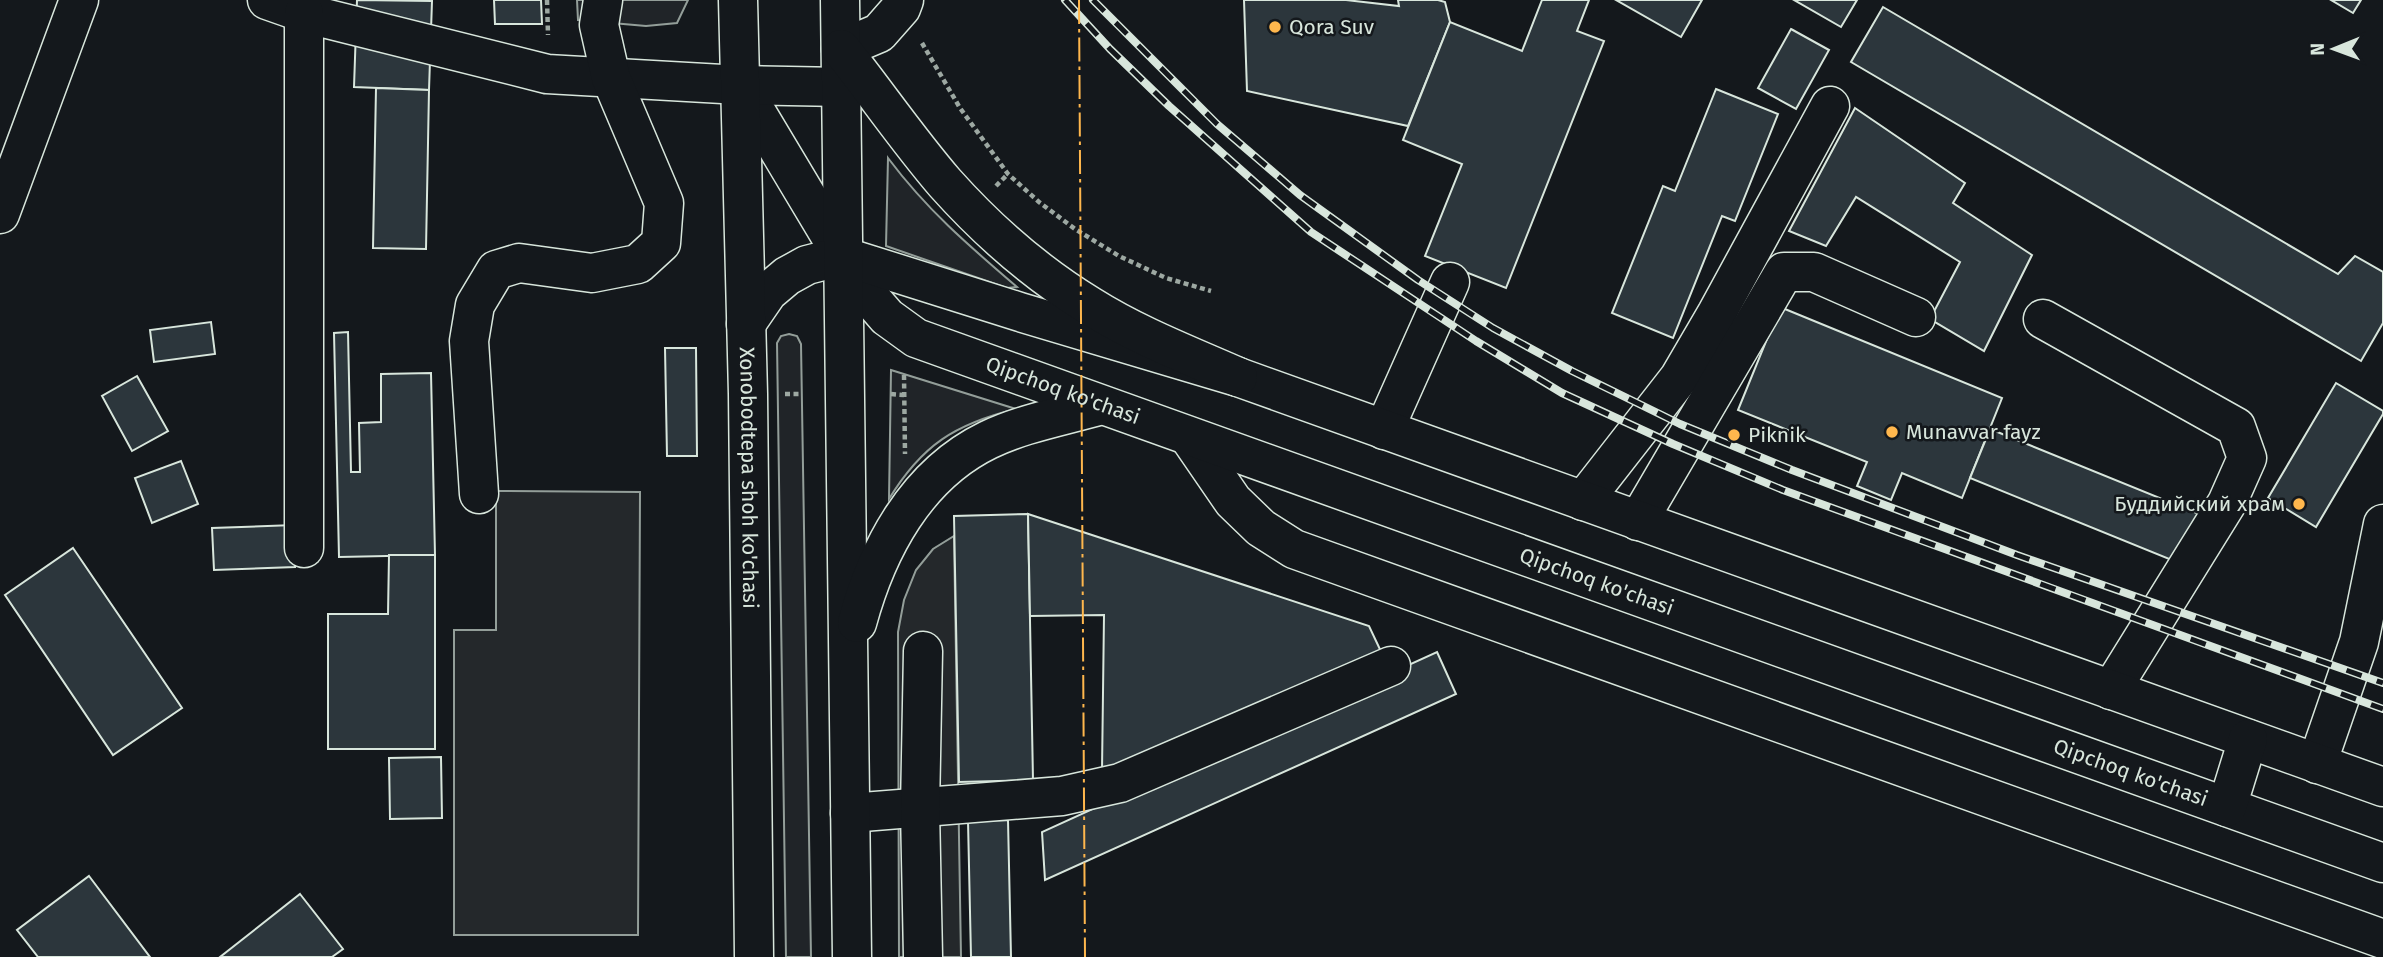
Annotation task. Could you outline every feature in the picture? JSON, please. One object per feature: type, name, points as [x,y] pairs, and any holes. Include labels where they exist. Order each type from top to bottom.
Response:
[{"type":"main road","points":[[0,214],[79,0]]},
{"type":"main road","points":[[267,0],[304,13],[547,74],[740,85],[842,87]]},
{"type":"main road","points":[[479,494],[469,341],[475,305],[496,270],[519,263],[592,273],[638,264],[661,243],[664,203],[611,78],[599,25],[603,0]]},
{"type":"main road","name":"Xonobodtepa shoh ko'chasi","points":[[738,0],[746,324],[754,957]]},
{"type":"main road","points":[[841,0],[852,957]]},
{"type":"main road","points":[[841,49],[880,33],[903,4]]},
{"type":"main road","points":[[304,13],[304,548]]},
{"type":"main road","points":[[841,49],[945,183],[1026,261],[1068,292],[1122,326],[1238,377]]},
{"type":"main road","name":"Qipchoq ko'chasi","points":[[740,85],[873,303],[916,338],[2383,863]]},
{"type":"main road","points":[[1583,501],[1679,379],[1830,106]]},
{"type":"main road","points":[[746,324],[768,292],[787,276],[807,265],[842,256],[1238,377],[2383,787]]},
{"type":"main road","points":[[1638,521],[1784,272],[1814,272],[1916,317]]},
{"type":"main road","points":[[1384,430],[1450,282]]},
{"type":"main road","points":[[2043,319],[2236,428],[2247,458],[2227,503],[2111,690]]},
{"type":"main road","points":[[848,656],[863,600],[877,564],[902,516],[922,490],[957,458],[988,440],[1101,405]]},
{"type":"main road","points":[[1189,437],[1233,502],[1261,528],[1294,549],[2383,939]]},
{"type":"main road","points":[[2317,764],[2358,642],[2383,524]]},
{"type":"main road","points":[[923,651],[920,809],[923,957]]},
{"type":"main road","points":[[850,813],[1062,796],[1120,783],[1391,666]]},
{"type":"main road","points":[[2227,807],[2248,739]]},
{"type":"path","points":[[903,4],[960,108],[1009,174],[1039,202],[1074,229],[1119,256],[1166,278],[1211,291]]},
{"type":"path","points":[[904,374],[905,461]]},
{"type":"path","points":[[778,394],[802,394]]},
{"type":"path","points":[[891,394],[904,395]]},
{"type":"shaded area","points":[[577,0],[688,0],[677,23],[646,26],[578,20]]},
{"type":"shaded area","points":[[888,158],[933,211],[1017,287],[1007,288],[886,246]]},
{"type":"shaded area","points":[[781,336],[797,336],[801,344],[811,957],[786,957],[777,343]]},
{"type":"shaded area","points":[[891,370],[1016,409],[975,422],[942,439],[914,464],[889,499]]},
{"type":"shaded area","points":[[496,491],[640,492],[638,935],[454,935],[454,630],[496,630]]},
{"type":"shaded area","points":[[954,536],[961,957],[899,957],[898,632],[904,600],[916,570],[933,549]]},
{"type":"building","points":[[357,0],[432,1],[429,90],[354,87]]},
{"type":"building","points":[[494,0],[541,0],[542,24],[495,24]]},
{"type":"building","points":[[1244,0],[1346,0],[1399,6],[1398,0],[1438,0],[1445,2],[1450,22],[1408,126],[1247,91]]},
{"type":"building","points":[[1542,0],[1589,0],[1577,31],[1604,41],[1506,288],[1425,256],[1462,164],[1403,140],[1450,22],[1522,51]]},
{"type":"building","points":[[1616,0],[1702,0],[1681,37]]},
{"type":"building","points":[[1794,0],[1857,0],[1841,27]]},
{"type":"building","points":[[2331,0],[2361,0],[2353,13]]},
{"type":"building","points":[[1883,7],[2338,274],[2355,256],[2383,272],[2383,323],[2361,361],[1851,62]]},
{"type":"building","points":[[1791,29],[1829,50],[1796,109],[1758,88]]},
{"type":"building","points":[[376,88],[429,90],[426,249],[373,248]]},
{"type":"building","points":[[1716,89],[1778,114],[1735,221],[1722,216],[1673,338],[1612,313],[1663,186],[1675,191]]},
{"type":"building","points":[[1855,108],[1965,183],[1953,203],[2032,255],[1984,351],[1930,319],[1960,262],[1856,197],[1826,246],[1789,231]]},
{"type":"building","points":[[1780,307],[2002,398],[1962,498],[1902,473],[1891,500],[1857,486],[1867,462],[1738,410]]},
{"type":"building","points":[[211,322],[215,354],[154,362],[150,330]]},
{"type":"building","points":[[348,332],[351,472],[360,472],[359,423],[381,422],[381,374],[431,373],[435,555],[339,557],[334,333]]},
{"type":"building","points":[[665,348],[696,348],[697,456],[667,456]]},
{"type":"building","points":[[137,376],[168,431],[132,451],[102,396]]},
{"type":"building","points":[[2336,383],[2383,411],[2383,414],[2316,527],[2268,498]]},
{"type":"building","points":[[1990,429],[2199,514],[2179,563],[1970,478]]},
{"type":"building","points":[[181,461],[198,504],[152,523],[135,478]]},
{"type":"building","points":[[1028,514],[1033,780],[959,782],[954,516]]},
{"type":"building","points":[[1028,514],[1369,626],[1385,660],[1102,771],[1104,615],[1030,616]]},
{"type":"building","points":[[294,525],[295,567],[214,570],[212,528]]},
{"type":"building","points":[[73,548],[182,708],[113,755],[5,595]]},
{"type":"building","points":[[389,555],[435,555],[435,749],[328,749],[328,614],[388,614]]},
{"type":"building","points":[[1437,652],[1456,694],[1045,880],[1042,832]]},
{"type":"building","points":[[441,757],[442,818],[390,819],[389,758]]},
{"type":"building","points":[[1008,820],[1011,957],[971,957],[968,821]]},
{"type":"building","points":[[89,876],[150,957],[38,957],[17,930]]},
{"type":"building","points":[[300,894],[343,949],[332,957],[220,957]]},
{"type":"railway","points":[[1065,0],[1110,49],[1169,106],[1311,232],[1476,341],[1562,393],[1783,490],[2383,709]]},
{"type":"railway","points":[[1093,0],[1217,124],[1300,195],[1418,280],[1493,328],[1572,371],[1680,424],[1792,470],[2017,555],[2383,683]]},
{"type":"power","points":[[1079,0],[1085,957]]},
{"type":"place","name":"Qora Suv","points":[[1275,27]]},
{"type":"place","name":"Munavvar fayz","points":[[1892,432]]},
{"type":"place","name":"Piknik","points":[[1734,435]]},
{"type":"place","name":"Буддийский храм","points":[[2299,504]]}]
